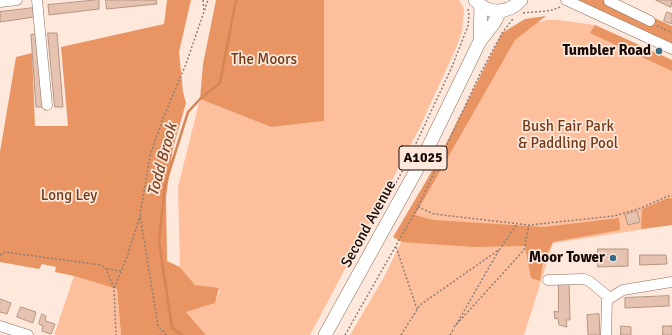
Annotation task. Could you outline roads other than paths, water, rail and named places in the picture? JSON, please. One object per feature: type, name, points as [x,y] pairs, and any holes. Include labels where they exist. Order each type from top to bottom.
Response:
[{"type":"main road","points":[[474,4],[490,10],[500,11],[517,5],[521,0]]},
{"type":"main road","name":"Second Avenue","points":[[474,4],[480,41]]},
{"type":"main road","name":"Second Avenue","points":[[325,335],[422,160],[480,41],[494,23],[500,11]]},
{"type":"street","points":[[0,2],[17,0]]},
{"type":"street","points":[[37,0],[47,105]]},
{"type":"street","points":[[609,0],[650,21]]},
{"type":"street","points":[[562,4],[672,49]]},
{"type":"street","points":[[548,280],[584,279],[589,281],[610,298]]},
{"type":"street","points":[[606,335],[607,300],[623,290],[672,282]]},
{"type":"street","points":[[1,328],[28,335]]},
{"type":"waterway","name":"Todd Brook","points":[[182,335],[172,328],[159,241],[165,185],[188,112],[200,99],[220,83],[236,0]]},
{"type":"place","name":"Tumbler Road","points":[[659,51]]},
{"type":"place","name":"Moor Tower","points":[[613,258]]},
{"type":"park label","name":"The Moors","points":[[264,60]]},
{"type":"park label","name":"Bush Fair Park & Paddling Pool","points":[[568,136]]},
{"type":"park label","name":"Long Ley","points":[[69,196]]}]
